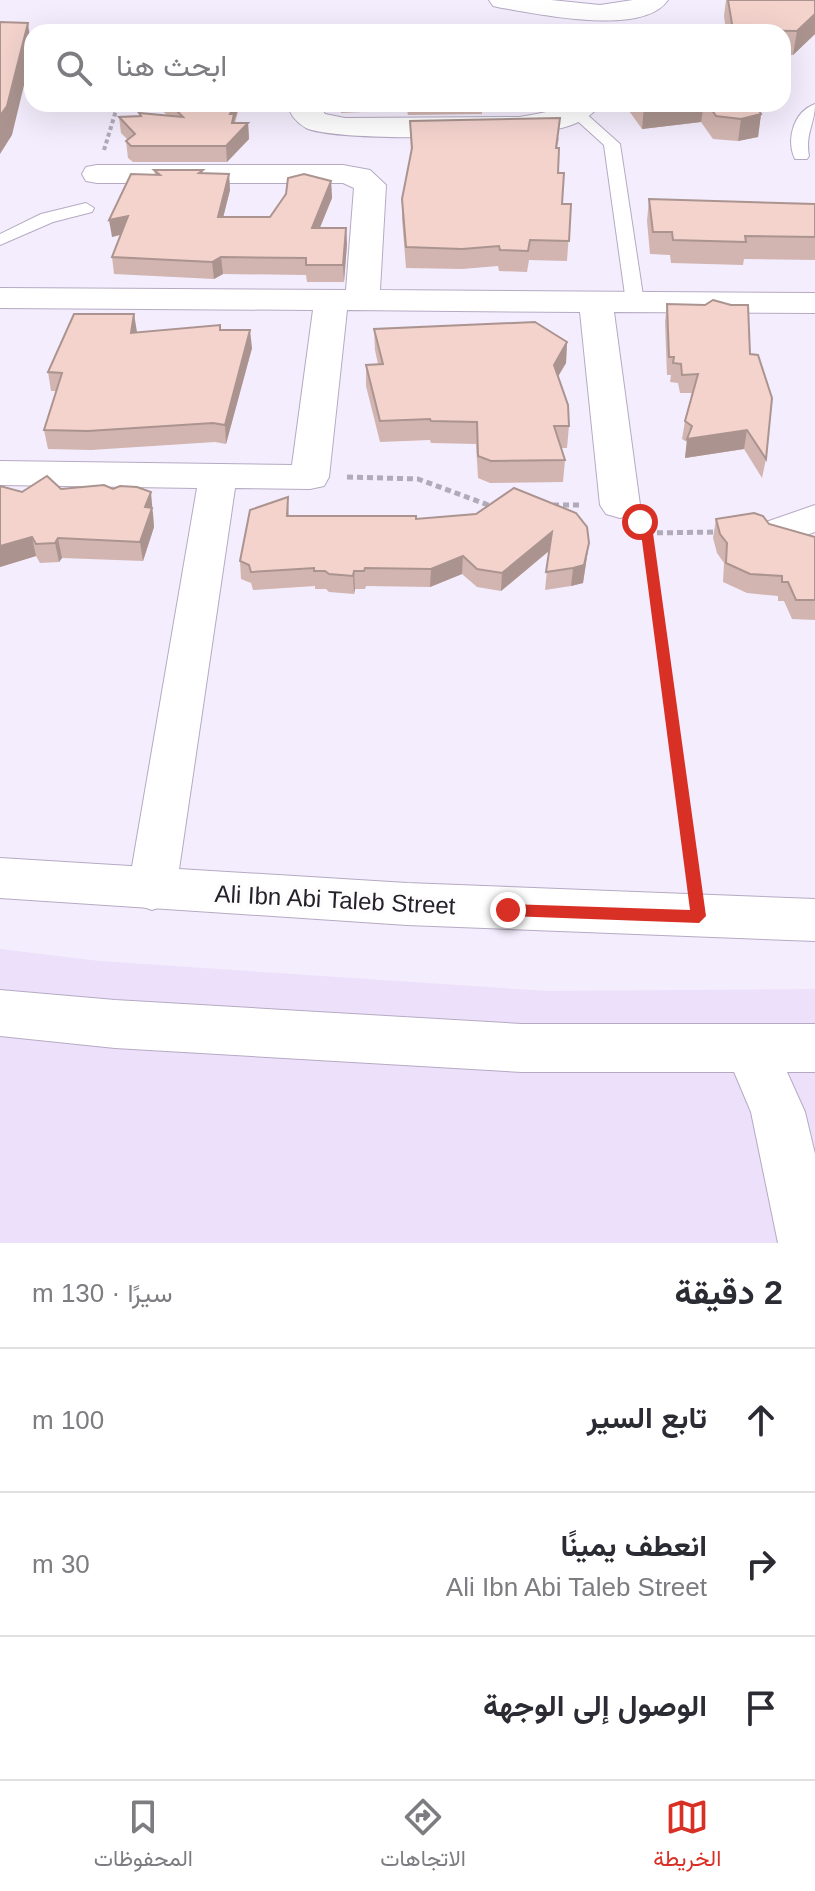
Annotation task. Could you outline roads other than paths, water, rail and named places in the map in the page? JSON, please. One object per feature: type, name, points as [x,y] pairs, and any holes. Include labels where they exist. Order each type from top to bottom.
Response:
[{"type":"street","points":[[502,0],[575,20],[637,11],[655,0]]},
{"type":"street","points":[[305,112],[315,121],[345,127],[519,126],[551,122],[573,112]]},
{"type":"street","points":[[0,473],[310,477],[370,185],[359,177],[343,174],[97,174]]},
{"type":"street","points":[[0,298],[815,303]]},
{"type":"street","points":[[596,302],[620,505]]},
{"type":"street","points":[[152,890],[218,476]]},
{"type":"street","name":"Ali Ibn Abi Taleb Street","points":[[0,878],[152,890],[508,910],[815,920]]},
{"type":"street","points":[[0,1013],[115,1024],[522,1048],[815,1048]]},
{"type":"street","points":[[750,1048],[778,1112],[804,1184],[807,1243]]},
{"type":"lane","points":[[801,156],[797,135],[807,115],[815,109]]},
{"type":"lane","points":[[585,112],[612,144],[635,302]]},
{"type":"lane","points":[[0,240],[47,218],[86,208]]}]
